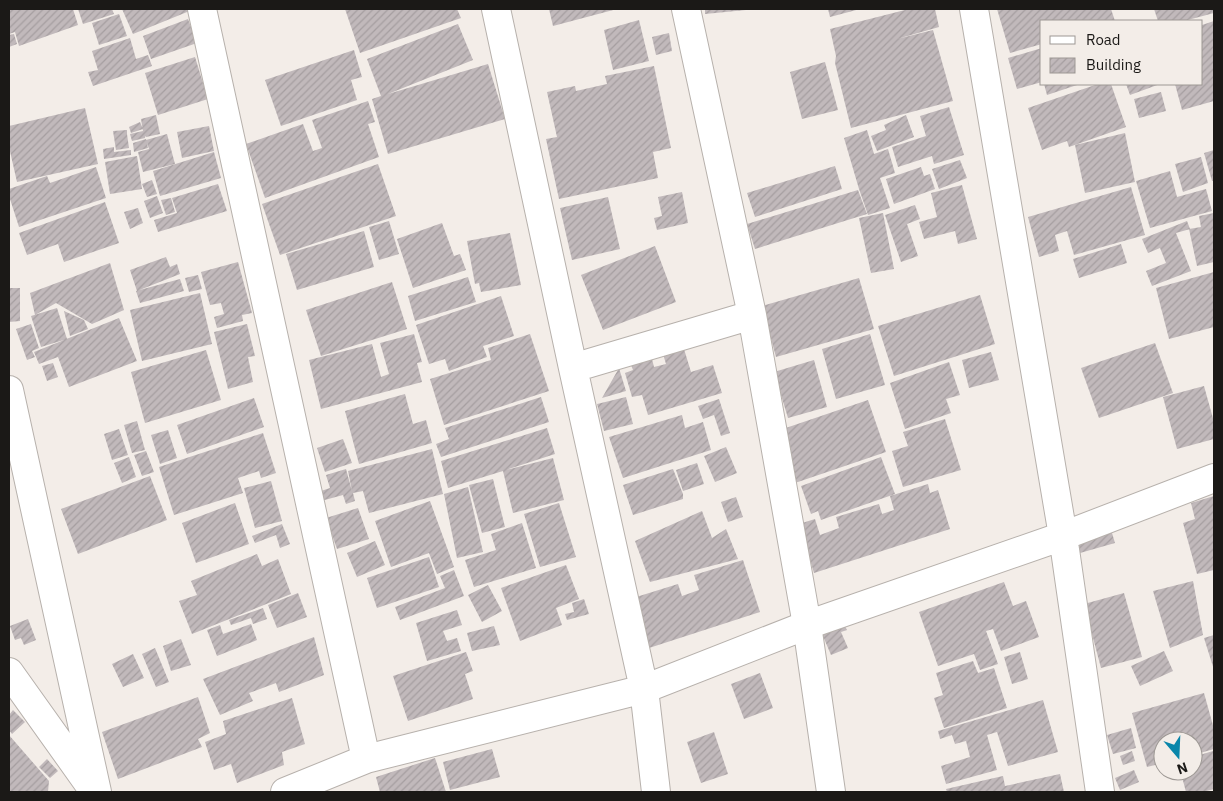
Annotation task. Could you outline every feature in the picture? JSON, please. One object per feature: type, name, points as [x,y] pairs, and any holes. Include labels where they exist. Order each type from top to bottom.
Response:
[{"type":"street","points":[[202,9],[366,759]]},
{"type":"street","points":[[496,9],[644,689],[656,792]]},
{"type":"street","points":[[686,9],[752,315],[807,625],[831,792]]},
{"type":"street","points":[[974,9],[1063,536],[1100,792]]},
{"type":"street","points":[[573,368],[752,315]]},
{"type":"street","points":[[9,390],[96,792]]},
{"type":"street","points":[[285,792],[366,759],[644,689],[807,625],[1063,536],[1214,478]]},
{"type":"street","points":[[9,672],[96,792]]},
{"type":"building","points":[[9,9],[73,9],[78,25],[19,46],[15,32],[9,34]]},
{"type":"building","points":[[78,9],[112,9],[114,14],[83,24]]},
{"type":"building","points":[[122,9],[192,9],[192,10],[133,34]]},
{"type":"building","points":[[345,9],[457,9],[461,18],[360,53]]},
{"type":"building","points":[[549,9],[617,9],[553,26]]},
{"type":"building","points":[[705,9],[746,9],[746,10],[705,14]]},
{"type":"building","points":[[828,9],[860,9],[830,17]]},
{"type":"building","points":[[909,9],[935,9],[939,27],[897,39],[933,30],[953,101],[851,128],[835,63],[836,56],[830,29]]},
{"type":"building","points":[[997,9],[1111,9],[1115,20],[1040,20],[1040,45],[1010,53]]},
{"type":"building","points":[[1154,9],[1214,9],[1214,13],[1188,20],[1158,20]]},
{"type":"building","points":[[119,14],[127,36],[99,45],[92,23]]},
{"type":"building","points":[[188,19],[197,43],[151,59],[143,36]]},
{"type":"building","points":[[639,20],[649,61],[613,70],[604,30]]},
{"type":"building","points":[[1214,21],[1214,101],[1182,110],[1175,85],[1203,85],[1203,25]]},
{"type":"building","points":[[458,24],[473,60],[388,94],[488,64],[505,119],[388,154],[372,99],[381,96],[367,59]]},
{"type":"building","points":[[669,33],[672,51],[656,55],[652,37]]},
{"type":"building","points":[[14,34],[17,44],[9,47],[9,35]]},
{"type":"building","points":[[130,38],[136,59],[148,55],[152,66],[93,86],[88,72],[98,70],[92,51]]},
{"type":"building","points":[[1040,49],[1040,83],[1017,89],[1008,58]]},
{"type":"building","points":[[354,50],[362,77],[351,80],[357,100],[281,126],[265,80]]},
{"type":"building","points":[[195,57],[208,99],[158,115],[145,73]]},
{"type":"building","points":[[825,62],[838,110],[802,119],[790,72]]},
{"type":"building","points":[[654,66],[671,148],[653,152],[658,178],[559,199],[546,139],[557,137],[547,92],[575,86],[576,91],[607,84],[605,76]]},
{"type":"building","points":[[1044,85],[1077,85],[1047,95]]},
{"type":"building","points":[[1095,85],[1111,85],[1126,127],[1069,147],[1067,141],[1042,150],[1028,108]]},
{"type":"building","points":[[1126,85],[1157,85],[1130,95]]},
{"type":"building","points":[[1161,92],[1166,111],[1139,118],[1134,99]]},
{"type":"building","points":[[368,101],[375,122],[368,124],[379,157],[265,198],[246,144],[303,124],[313,151],[322,148],[312,120]]},
{"type":"building","points":[[949,107],[964,155],[934,164],[932,156],[898,167],[892,147],[926,136],[920,116]]},
{"type":"building","points":[[85,108],[98,164],[17,182],[9,147],[9,126]]},
{"type":"building","points":[[156,115],[160,134],[145,136],[145,138],[132,141],[130,134],[143,131],[141,119]]},
{"type":"building","points":[[906,115],[914,137],[877,151],[871,136],[886,130],[884,125]]},
{"type":"building","points":[[140,122],[143,129],[131,133],[129,127]]},
{"type":"building","points":[[209,126],[214,151],[182,158],[177,132]]},
{"type":"building","points":[[127,130],[129,148],[116,150],[113,131]]},
{"type":"building","points":[[867,130],[874,154],[888,149],[895,173],[880,178],[890,208],[868,215],[844,138]]},
{"type":"building","points":[[1125,133],[1135,182],[1085,193],[1075,145]]},
{"type":"building","points":[[167,134],[175,164],[143,172],[138,152],[149,149],[146,140]]},
{"type":"building","points":[[146,139],[148,148],[134,152],[133,143]]},
{"type":"building","points":[[114,147],[114,152],[131,150],[131,155],[104,159],[103,149]]},
{"type":"building","points":[[1214,150],[1214,181],[1212,181],[1204,153]]},
{"type":"building","points":[[214,152],[221,178],[160,196],[153,171]]},
{"type":"building","points":[[137,156],[142,189],[110,194],[105,162]]},
{"type":"building","points":[[1201,157],[1208,183],[1183,192],[1175,164]]},
{"type":"building","points":[[960,160],[967,178],[939,189],[932,169]]},
{"type":"building","points":[[378,164],[396,216],[280,255],[262,204]]},
{"type":"building","points":[[835,166],[842,189],[755,217],[747,193]]},
{"type":"building","points":[[96,167],[106,198],[19,227],[9,196],[9,189],[47,176],[50,183]]},
{"type":"building","points":[[921,167],[924,176],[930,174],[935,189],[894,204],[886,179]]},
{"type":"building","points":[[1170,171],[1177,197],[1206,189],[1212,211],[1150,228],[1136,181]]},
{"type":"building","points":[[152,180],[157,194],[147,197],[142,184]]},
{"type":"building","points":[[218,184],[227,211],[158,232],[154,220],[177,213],[172,198]]},
{"type":"building","points":[[962,185],[977,239],[958,244],[955,231],[924,239],[919,222],[937,217],[931,193]]},
{"type":"building","points":[[1131,187],[1145,235],[1074,255],[1067,231],[1055,235],[1059,251],[1039,257],[1028,217]]},
{"type":"building","points":[[858,190],[867,214],[755,249],[747,224]]},
{"type":"building","points":[[682,192],[688,223],[657,230],[654,218],[662,216],[658,197]]},
{"type":"building","points":[[157,196],[163,213],[150,218],[144,201]]},
{"type":"building","points":[[608,197],[620,249],[572,260],[560,208]]},
{"type":"building","points":[[171,198],[175,212],[166,215],[161,200]]},
{"type":"building","points":[[105,202],[119,243],[64,262],[58,244],[27,255],[19,233]]},
{"type":"building","points":[[915,205],[920,219],[907,224],[918,256],[901,262],[885,215]]},
{"type":"building","points":[[138,208],[143,223],[130,229],[124,212]]},
{"type":"building","points":[[883,213],[894,269],[871,273],[859,218]]},
{"type":"building","points":[[1214,213],[1214,262],[1197,266],[1189,229],[1201,227],[1199,216]]},
{"type":"building","points":[[389,221],[399,254],[379,260],[369,227]]},
{"type":"building","points":[[1187,221],[1190,229],[1176,233],[1191,271],[1152,286],[1146,271],[1166,263],[1160,248],[1148,253],[1142,239]]},
{"type":"building","points":[[442,223],[454,256],[460,254],[466,270],[413,288],[397,239]]},
{"type":"building","points":[[364,231],[374,267],[297,290],[286,254]]},
{"type":"building","points":[[510,233],[521,285],[481,292],[479,283],[475,284],[467,241]]},
{"type":"building","points":[[1121,244],[1127,263],[1079,278],[1073,259]]},
{"type":"building","points":[[655,246],[676,302],[603,330],[581,275]]},
{"type":"building","points":[[166,257],[170,267],[177,264],[180,274],[137,291],[130,270]]},
{"type":"building","points":[[238,262],[252,313],[242,315],[243,321],[217,328],[214,317],[224,314],[221,303],[210,305],[201,272]]},
{"type":"building","points":[[110,263],[124,310],[92,324],[56,303],[35,315],[30,293]]},
{"type":"building","points":[[1214,272],[1214,327],[1169,339],[1156,288]]},
{"type":"building","points":[[198,275],[202,289],[189,292],[185,278]]},
{"type":"building","points":[[468,277],[476,302],[415,321],[408,296]]},
{"type":"building","points":[[859,278],[874,329],[776,357],[762,306]]},
{"type":"building","points":[[180,279],[184,291],[140,303],[136,291]]},
{"type":"building","points":[[392,282],[407,329],[321,356],[306,310]]},
{"type":"building","points":[[9,288],[20,288],[20,321],[9,322]]},
{"type":"building","points":[[200,293],[212,344],[142,361],[130,310]]},
{"type":"building","points":[[980,295],[995,344],[894,376],[878,326]]},
{"type":"building","points":[[501,296],[514,336],[483,346],[487,357],[449,371],[445,359],[429,364],[416,325]]},
{"type":"building","points":[[57,308],[67,339],[41,347],[31,316]]},
{"type":"building","points":[[64,311],[84,320],[88,329],[70,336]]},
{"type":"building","points":[[119,318],[137,361],[69,387],[58,357],[39,364],[34,352]]},
{"type":"building","points":[[31,324],[39,348],[32,351],[35,357],[27,360],[16,329]]},
{"type":"building","points":[[247,324],[255,356],[248,357],[253,382],[228,389],[214,332]]},
{"type":"building","points":[[414,334],[422,362],[417,363],[422,382],[321,409],[309,360],[372,344],[381,377],[389,374],[380,343]]},
{"type":"building","points":[[530,334],[549,391],[444,425],[430,379],[491,360],[488,348]]},
{"type":"building","points":[[870,334],[885,385],[836,399],[822,349]]},
{"type":"building","points":[[1155,343],[1173,393],[1099,418],[1081,368]]},
{"type":"building","points":[[684,349],[691,372],[713,365],[722,393],[648,415],[642,395],[632,397],[625,373],[633,370],[631,365],[652,359],[654,367],[666,364],[663,354]]},
{"type":"building","points":[[206,350],[221,400],[145,423],[131,372]]},
{"type":"building","points":[[991,352],[999,380],[969,388],[962,360]]},
{"type":"building","points":[[814,360],[827,407],[788,418],[774,372]]},
{"type":"building","points":[[949,362],[960,395],[946,399],[951,413],[905,429],[890,383]]},
{"type":"building","points":[[53,363],[58,377],[47,381],[42,366]]},
{"type":"building","points":[[619,368],[626,391],[602,398]]},
{"type":"building","points":[[1204,386],[1214,422],[1214,439],[1177,449],[1163,397]]},
{"type":"building","points":[[405,394],[413,424],[426,420],[432,443],[359,464],[345,411]]},
{"type":"building","points":[[541,397],[549,422],[441,457],[436,444],[449,439],[445,428]]},
{"type":"building","points":[[626,397],[633,424],[604,431],[597,404]]},
{"type":"building","points":[[254,398],[264,427],[187,454],[177,425]]},
{"type":"building","points":[[719,399],[730,433],[721,436],[714,415],[703,419],[698,406]]},
{"type":"building","points":[[868,400],[886,452],[792,484],[774,432]]},
{"type":"building","points":[[682,415],[685,428],[703,422],[711,450],[623,478],[609,437]]},
{"type":"building","points":[[945,419],[961,470],[903,487],[892,451],[908,446],[903,432]]},
{"type":"building","points":[[137,421],[145,450],[132,453],[124,425]]},
{"type":"building","points":[[547,428],[555,454],[506,470],[553,458],[564,500],[513,513],[503,471],[448,488],[441,461]]},
{"type":"building","points":[[119,429],[128,455],[112,460],[104,434]]},
{"type":"building","points":[[168,430],[177,458],[160,464],[151,435]]},
{"type":"building","points":[[263,433],[276,473],[261,478],[259,471],[238,478],[243,493],[174,515],[159,467]]},
{"type":"building","points":[[343,439],[352,463],[325,472],[317,448]]},
{"type":"building","points":[[726,447],[737,473],[715,482],[704,456]]},
{"type":"building","points":[[432,449],[443,494],[369,513],[363,491],[353,493],[355,501],[346,504],[343,495],[321,501],[318,492],[330,488],[326,475],[346,469],[352,491],[348,471]]},
{"type":"building","points":[[146,451],[154,472],[142,476],[134,455]]},
{"type":"building","points":[[129,457],[136,477],[122,483],[114,463]]},
{"type":"building","points":[[881,457],[895,494],[821,520],[818,511],[811,514],[801,486]]},
{"type":"building","points":[[697,463],[704,484],[683,491],[676,470]]},
{"type":"building","points":[[673,469],[683,494],[683,499],[633,515],[623,485]]},
{"type":"building","points":[[150,476],[167,520],[78,554],[61,509]]},
{"type":"building","points":[[493,479],[505,527],[482,533],[469,485]]},
{"type":"building","points":[[271,481],[282,521],[255,528],[244,488]]},
{"type":"building","points":[[928,484],[930,493],[938,490],[950,529],[814,573],[799,524],[815,519],[820,535],[839,528],[836,517],[879,504],[882,514],[894,510],[890,496]]},
{"type":"building","points":[[468,487],[483,552],[457,558],[444,494]]},
{"type":"building","points":[[1214,496],[1214,570],[1197,574],[1183,523],[1195,519],[1191,503]]},
{"type":"building","points":[[736,497],[743,517],[728,522],[721,502]]},
{"type":"building","points":[[430,501],[454,567],[437,574],[429,553],[391,567],[375,521]]},
{"type":"building","points":[[235,503],[249,544],[196,563],[182,523]]},
{"type":"building","points":[[559,503],[576,557],[540,567],[524,514]]},
{"type":"building","points":[[358,508],[369,539],[337,549],[326,518]]},
{"type":"building","points":[[702,511],[712,538],[726,529],[738,559],[650,582],[635,541]]},
{"type":"building","points":[[522,523],[536,568],[474,587],[465,560],[496,550],[491,534]]},
{"type":"building","points":[[1109,523],[1115,543],[1080,553],[1075,534]]},
{"type":"building","points":[[282,524],[290,544],[280,548],[276,535],[255,543],[252,536]]},
{"type":"building","points":[[375,541],[385,565],[357,577],[347,553]]},
{"type":"building","points":[[257,554],[262,566],[278,559],[291,594],[192,634],[179,601],[197,595],[191,581]]},
{"type":"building","points":[[429,557],[439,587],[377,608],[367,578]]},
{"type":"building","points":[[743,560],[760,612],[649,648],[633,598],[678,584],[682,596],[699,590],[694,575]]},
{"type":"building","points":[[566,565],[579,599],[556,608],[562,625],[520,641],[501,588]]},
{"type":"building","points":[[454,570],[464,596],[400,620],[395,607],[445,588],[440,576]]},
{"type":"building","points":[[1193,581],[1203,635],[1170,648],[1153,591]]},
{"type":"building","points":[[1004,582],[1013,606],[1026,601],[1039,637],[1001,651],[993,629],[986,631],[998,664],[980,670],[974,654],[938,666],[919,612]]},
{"type":"building","points":[[488,585],[502,611],[482,622],[468,595]]},
{"type":"building","points":[[298,593],[307,617],[277,628],[268,605]]},
{"type":"building","points":[[1124,593],[1142,657],[1101,668],[1084,604]]},
{"type":"building","points":[[584,599],[589,614],[567,620],[565,614],[574,612],[572,603]]},
{"type":"building","points":[[263,608],[267,619],[253,624],[251,618],[231,625],[229,620]]},
{"type":"building","points":[[457,610],[462,625],[443,631],[447,641],[457,638],[461,651],[427,661],[416,623]]},
{"type":"building","points":[[28,619],[36,640],[24,645],[21,638],[15,640],[10,626]]},
{"type":"building","points":[[842,620],[847,630],[841,632],[848,648],[831,655],[820,629]]},
{"type":"building","points":[[251,624],[257,640],[217,656],[207,630],[220,625],[223,634]]},
{"type":"building","points":[[494,626],[500,645],[472,651],[467,633]]},
{"type":"building","points":[[1214,635],[1214,670],[1204,638]]},
{"type":"building","points":[[314,637],[324,675],[279,692],[276,683],[249,693],[253,701],[220,715],[203,679]]},
{"type":"building","points":[[181,639],[191,665],[171,671],[163,646]]},
{"type":"building","points":[[155,648],[169,682],[156,687],[142,654]]},
{"type":"building","points":[[1164,651],[1173,671],[1140,686],[1131,666]]},
{"type":"building","points":[[466,652],[473,671],[465,674],[473,699],[408,721],[393,676]]},
{"type":"building","points":[[1020,652],[1028,679],[1012,684],[1004,657]]},
{"type":"building","points":[[133,654],[144,678],[123,687],[112,664]]},
{"type":"building","points":[[973,661],[978,673],[994,668],[1007,708],[944,728],[934,698],[943,695],[936,673]]},
{"type":"building","points":[[760,673],[773,708],[744,719],[731,684]]},
{"type":"building","points":[[1204,693],[1214,729],[1214,749],[1203,752],[1203,731],[1153,731],[1153,766],[1147,767],[1132,713]]},
{"type":"building","points":[[198,697],[210,733],[198,739],[202,747],[118,779],[102,732]]},
{"type":"building","points":[[292,698],[305,744],[282,752],[284,765],[237,783],[231,764],[214,770],[205,742],[226,734],[223,721]]},
{"type":"building","points":[[1043,700],[1058,752],[1008,766],[997,732],[987,735],[997,770],[946,784],[941,766],[970,757],[966,741],[955,744],[952,735],[940,739],[938,731]]},
{"type":"building","points":[[13,710],[25,722],[12,734],[9,730],[9,715]]},
{"type":"building","points":[[1131,728],[1136,748],[1113,754],[1107,735]]},
{"type":"building","points":[[714,732],[728,774],[701,783],[687,742]]},
{"type":"building","points":[[9,735],[49,781],[48,792],[9,792]]},
{"type":"building","points":[[492,749],[500,777],[450,790],[443,762]]},
{"type":"building","points":[[1132,751],[1135,761],[1123,765],[1120,756]]},
{"type":"building","points":[[1213,751],[1214,789],[1203,792],[1186,792],[1183,781],[1203,781],[1203,754]]},
{"type":"building","points":[[435,758],[446,792],[380,792],[376,777]]},
{"type":"building","points":[[47,759],[58,771],[50,778],[39,767]]},
{"type":"building","points":[[1134,770],[1139,782],[1120,790],[1115,778]]},
{"type":"building","points":[[1060,774],[1064,792],[947,792],[946,789],[1003,776],[1005,786]]}]
